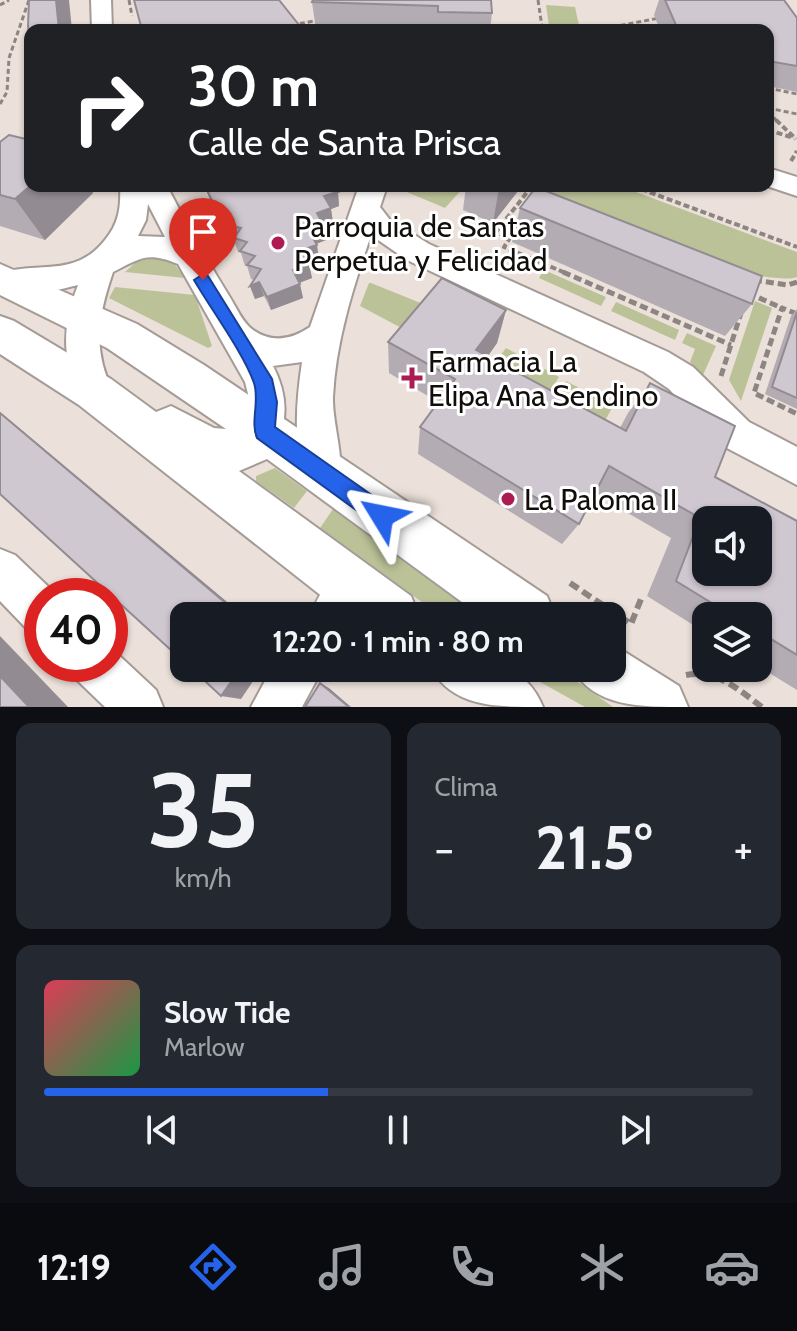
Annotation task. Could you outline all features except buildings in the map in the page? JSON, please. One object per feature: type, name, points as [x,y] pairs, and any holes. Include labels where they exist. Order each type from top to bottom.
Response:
[{"type":"street","points":[[101,0],[102,24]]},
{"type":"street","points":[[774,179],[797,187]]},
{"type":"street","points":[[134,192],[128,230],[121,245],[101,265],[82,316],[80,355],[103,399],[142,410],[188,438],[213,450],[230,453],[255,443],[292,397],[323,336],[370,197]]},
{"type":"street","points":[[156,192],[189,256],[262,379],[268,402],[264,431]]},
{"type":"street","points":[[370,197],[380,227],[418,252],[656,362],[681,378],[736,434],[797,467]]},
{"type":"street","points":[[5,280],[44,282],[101,265],[141,246],[157,246],[189,256]]},
{"type":"street","points":[[5,280],[82,316],[189,378],[507,602]]},
{"type":"street","points":[[0,333],[103,399],[353,602]]},
{"type":"street","points":[[237,337],[256,349],[282,355],[297,352],[323,336]]},
{"type":"street","points":[[323,336],[314,403],[318,455],[323,474]]},
{"type":"street","points":[[0,570],[24,594]]},
{"type":"street","points":[[113,682],[139,707]]},
{"type":"street","points":[[275,707],[290,682]]},
{"type":"street","points":[[479,682],[513,707]]},
{"type":"street","points":[[621,682],[658,707]]},
{"type":"path","points":[[0,5],[9,0]]},
{"type":"path","points":[[0,104],[7,92],[9,58],[29,0]]},
{"type":"path","points":[[127,21],[133,15],[129,0]]},
{"type":"path","points":[[538,0],[541,24]]},
{"type":"path","points":[[628,24],[664,17]]},
{"type":"path","points":[[299,24],[320,20],[319,24]]},
{"type":"path","points":[[774,89],[797,94]]},
{"type":"path","points":[[774,111],[797,114]]},
{"type":"path","points":[[774,116],[796,139]]},
{"type":"path","points":[[774,132],[796,139]]},
{"type":"path","points":[[527,192],[496,232],[510,238],[504,247],[731,345]]},
{"type":"path","points":[[649,192],[797,247]]},
{"type":"path","points":[[720,379],[752,279],[788,285],[797,282]]},
{"type":"path","points":[[747,293],[797,314]]},
{"type":"path","points":[[750,402],[782,308]]},
{"type":"path","points":[[754,393],[797,414]]},
{"type":"path","points":[[570,583],[631,624],[641,599]]},
{"type":"green space","points":[[546,5],[575,7],[579,24],[549,24]]},
{"type":"green space","points":[[407,192],[460,192],[445,208]]},
{"type":"green space","points":[[541,192],[636,192],[797,252],[797,277],[747,274],[709,265],[526,212]]},
{"type":"green space","points":[[156,257],[173,262],[185,278],[125,272],[136,262]]},
{"type":"green space","points":[[544,270],[606,297],[601,306],[539,278]]},
{"type":"green space","points":[[369,283],[428,306],[409,332],[360,306]]},
{"type":"green space","points":[[115,287],[195,295],[212,346],[208,348],[109,298]]},
{"type":"green space","points":[[755,301],[772,308],[741,401],[729,380]]},
{"type":"green space","points":[[616,302],[679,330],[675,340],[611,311]]},
{"type":"green space","points":[[687,333],[716,346],[703,375],[690,362],[695,349],[682,343]]},
{"type":"green space","points":[[506,348],[559,377],[537,411],[482,380]]},
{"type":"green space","points":[[566,381],[613,406],[593,443],[544,415]]},
{"type":"green space","points":[[275,468],[307,491],[294,508],[256,481],[256,476]]},
{"type":"green space","points":[[333,509],[464,602],[422,602],[320,528]]},
{"type":"green space","points":[[540,682],[578,682],[613,707],[585,707]]},
{"type":"place","name":"Parroquia de Santas Perpetua y Felicidad","points":[[278,243]]},
{"type":"place","name":"Farmacia La Elipa Ana Sendino","points":[[412,378]]},
{"type":"place","name":"La Paloma II","points":[[508,499]]},
{"type":"route","points":[[203,280],[262,379],[268,402],[264,431],[382,516]]}]
